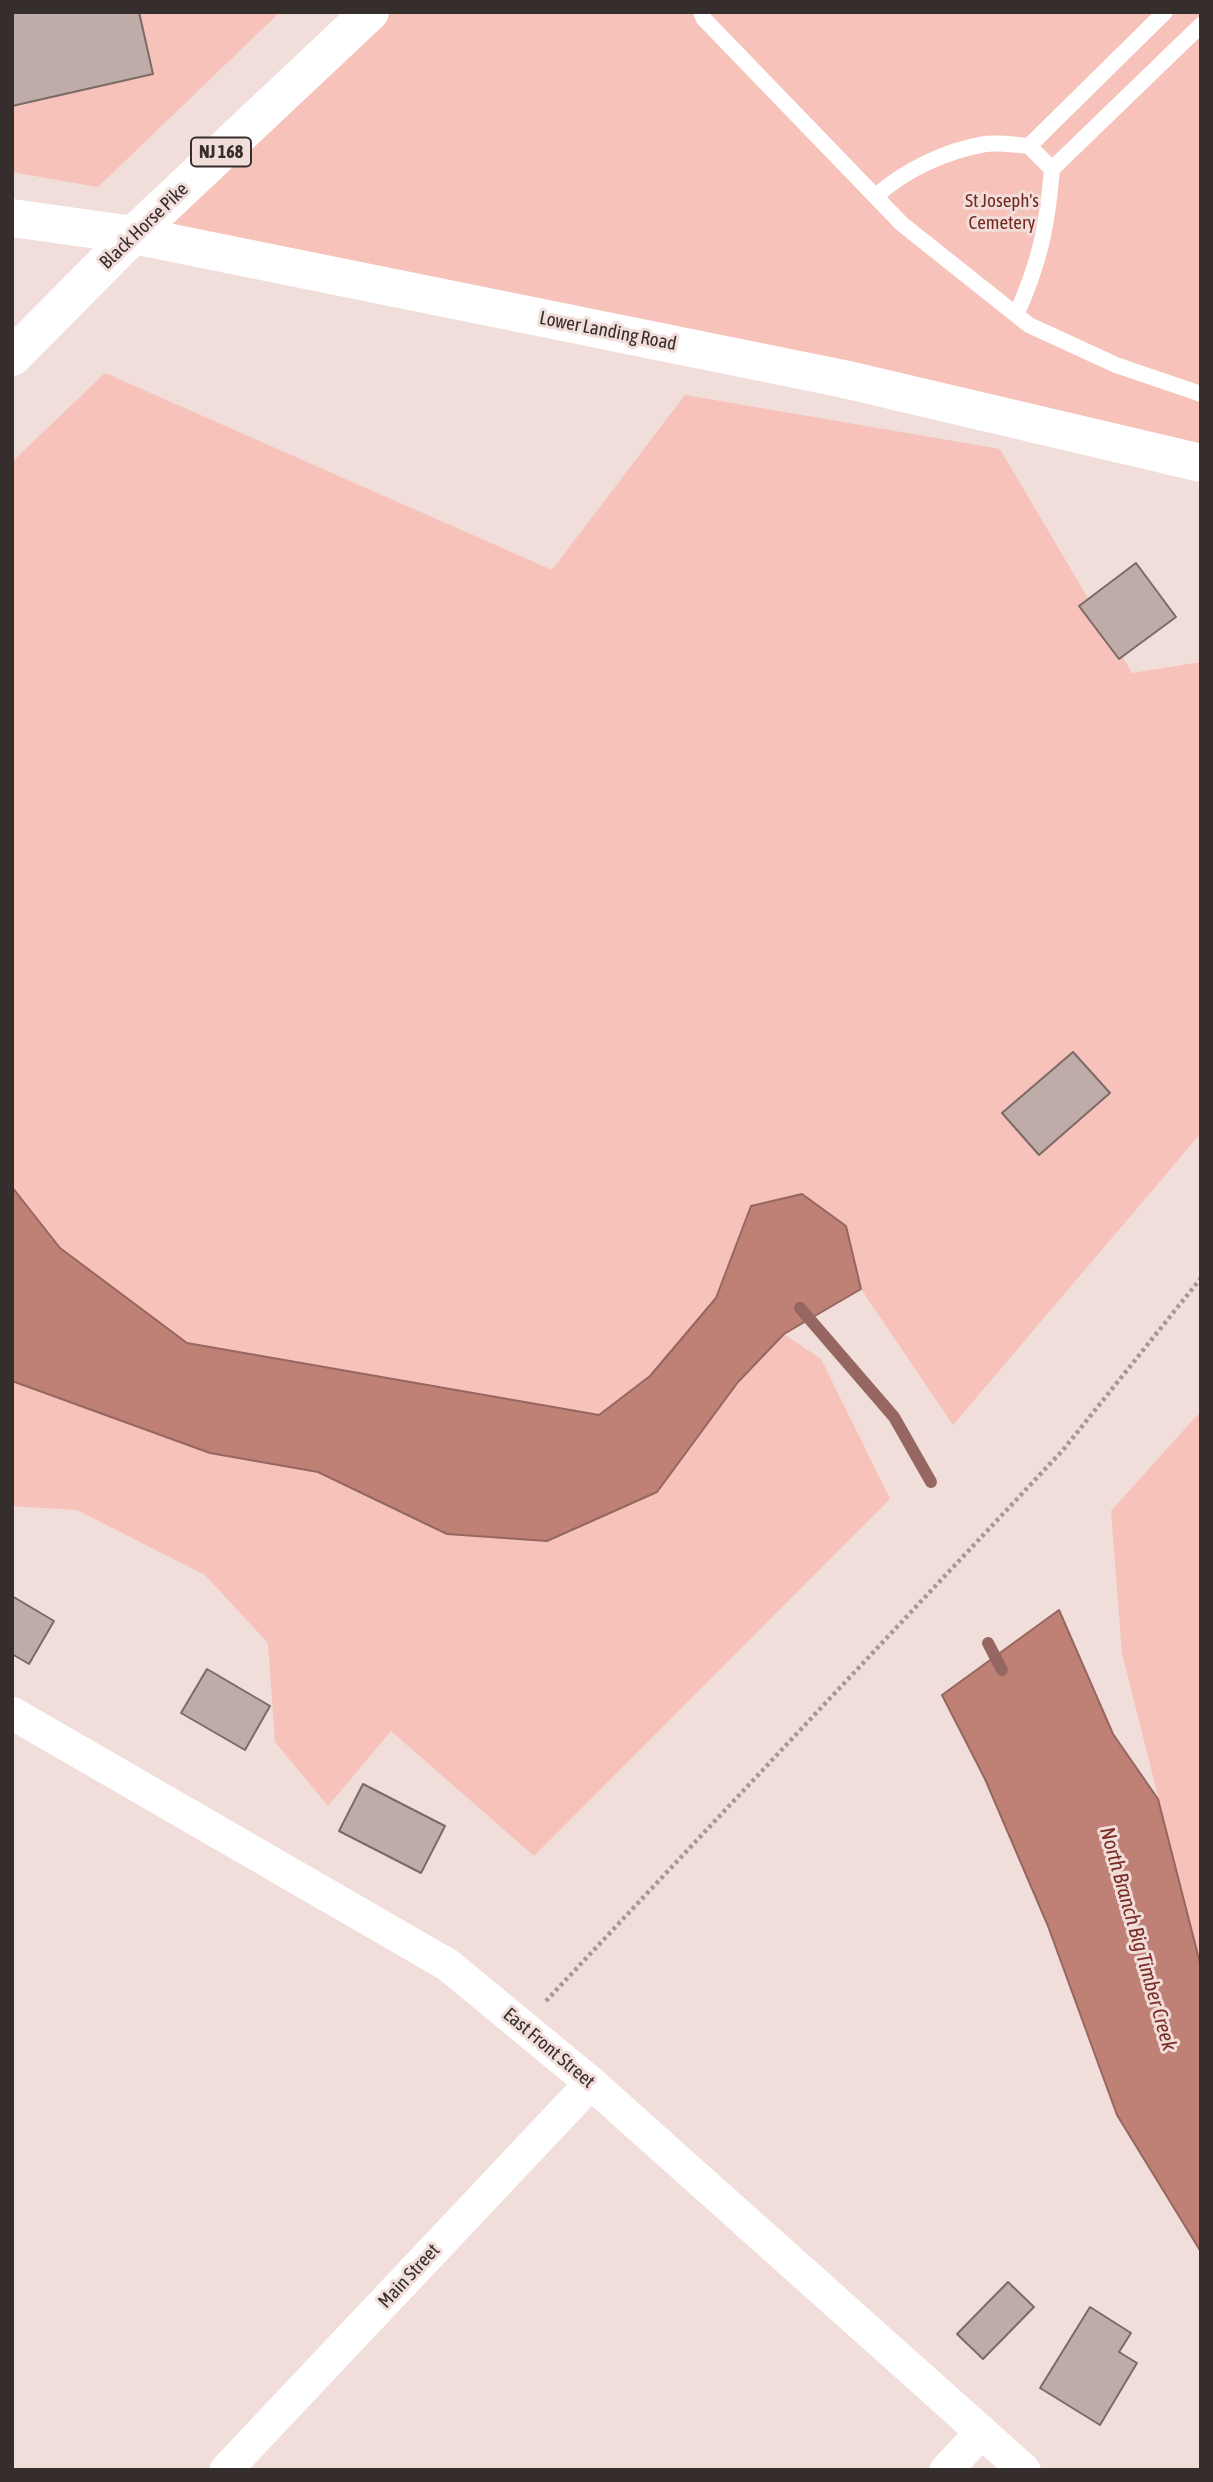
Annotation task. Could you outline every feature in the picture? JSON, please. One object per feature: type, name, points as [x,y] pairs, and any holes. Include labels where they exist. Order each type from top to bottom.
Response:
[{"type":"main road","name":"Black Horse Pike","points":[[12,357],[133,235],[370,12]]},
{"type":"main road","name":"Lower Landing Road","points":[[12,218],[133,235],[844,379],[1201,463]]},
{"type":"street","name":"East Front Street","points":[[12,1713],[448,1965],[592,2083],[1024,2470]]},
{"type":"street","name":"Main Street","points":[[226,2470],[592,2083]]},
{"type":"street","points":[[946,2470],[982,2432]]},
{"type":"lane","points":[[701,12],[704,19],[902,224],[1029,325],[1116,365],[1201,394]]},
{"type":"lane","points":[[1029,146],[1165,12]]},
{"type":"lane","points":[[1016,315],[1035,273],[1048,225],[1052,169],[1201,25]]},
{"type":"lane","points":[[876,196],[894,180],[939,157],[986,144],[1029,146],[1052,169]]},
{"type":"path","points":[[523,2025],[1063,1450],[1201,1278]]},
{"type":"green space","points":[[12,12],[280,12],[98,187],[12,172]]},
{"type":"green space","name":"St Joseph's Cemetery","points":[[370,12],[1201,12],[1201,463],[133,235]]},
{"type":"green space","points":[[105,373],[552,570],[685,395],[1000,449],[1132,673],[1201,662],[1201,1133],[953,1425],[861,1289],[846,1226],[751,1206],[716,1298],[650,1376],[599,1415],[187,1343],[60,1248],[12,1187],[12,462]]},
{"type":"green space","points":[[784,1334],[821,1359],[890,1499],[534,1856],[391,1731],[328,1806],[275,1742],[268,1643],[205,1575],[77,1510],[12,1506],[12,1381],[210,1453],[318,1472],[447,1534],[738,1382]]},
{"type":"green space","points":[[1201,1411],[1201,1967],[1122,1653],[1111,1511]]},
{"type":"water","points":[[12,1187],[60,1248],[187,1343],[599,1415],[650,1376],[716,1298],[751,1206],[802,1194],[846,1226],[861,1289],[784,1334],[738,1382],[657,1492],[547,1541],[447,1534],[318,1472],[210,1453],[12,1381]]},
{"type":"water","points":[[1059,1610],[1113,1734],[1158,1799],[1201,1967],[1201,2252],[1117,2115],[1048,1926],[985,1779],[942,1695]]},
{"type":"building","points":[[12,12],[139,12],[153,74],[12,106]]},
{"type":"building","points":[[1136,563],[1176,617],[1119,659],[1079,606]]},
{"type":"building","points":[[1073,1052],[1110,1093],[1039,1155],[1002,1113]]},
{"type":"building","points":[[12,1596],[54,1621],[29,1664],[12,1654]]},
{"type":"building","points":[[207,1669],[270,1706],[245,1750],[181,1713]]},
{"type":"building","points":[[363,1784],[445,1826],[421,1873],[339,1831]]},
{"type":"building","points":[[1008,2282],[1034,2307],[983,2359],[957,2334]]},
{"type":"building","points":[[1090,2307],[1131,2333],[1119,2352],[1137,2363],[1100,2425],[1040,2388]]},
{"type":"waterway","name":"North Branch Big Timber Creek","points":[[800,1308],[894,1417],[931,1482]]},
{"type":"waterway","name":"North Branch Big Timber Creek","points":[[988,1643],[1002,1670]]}]
